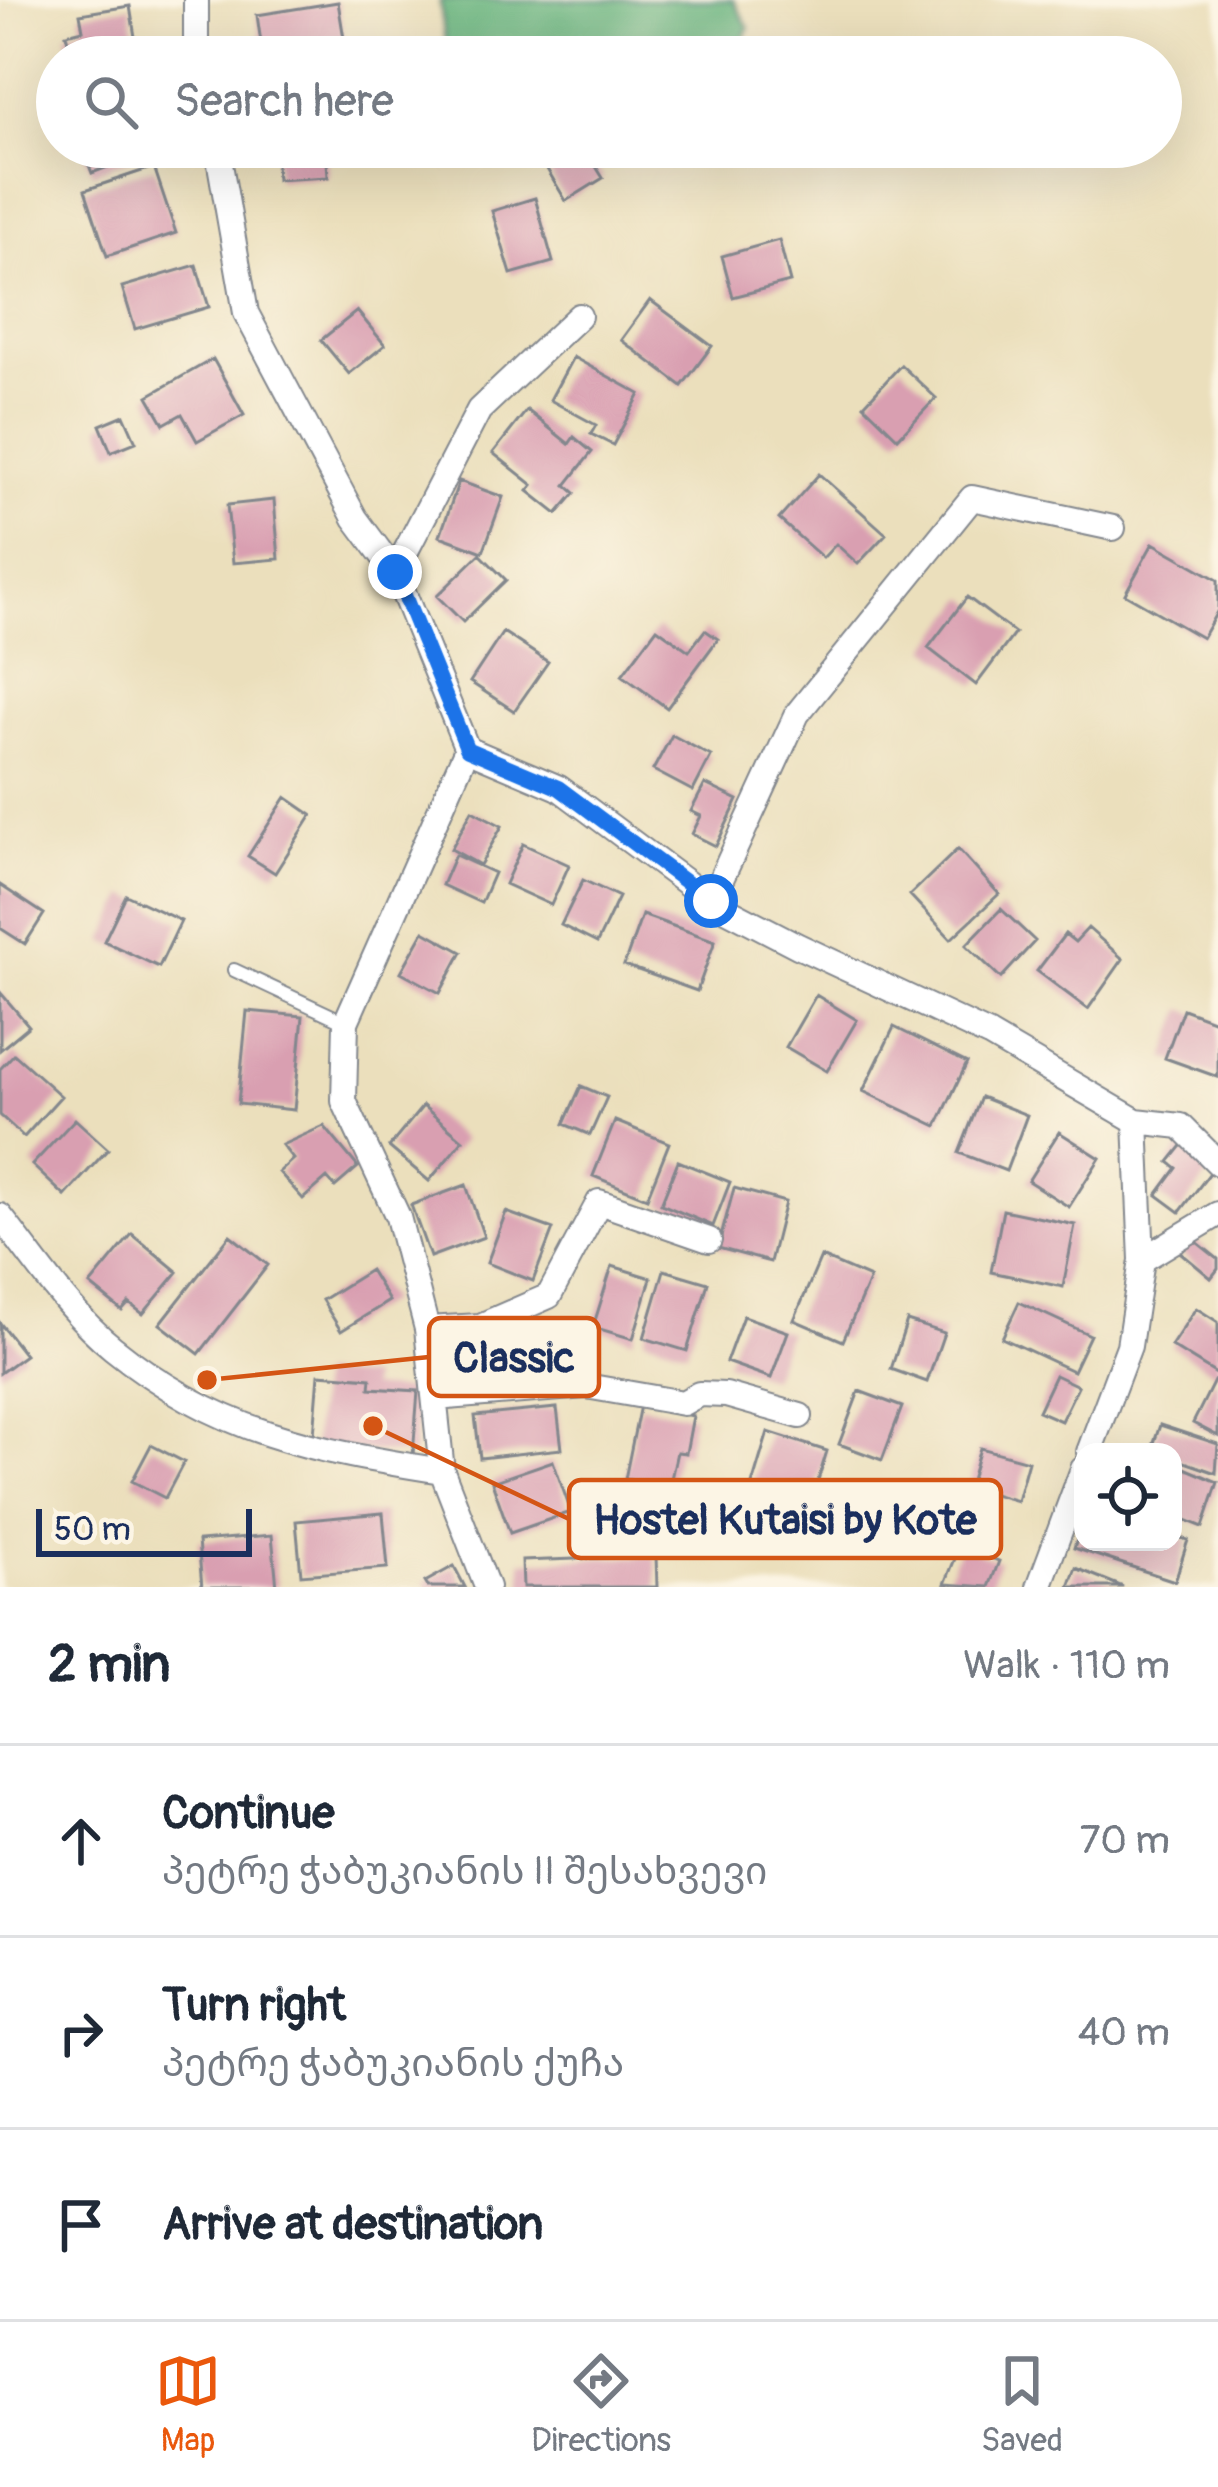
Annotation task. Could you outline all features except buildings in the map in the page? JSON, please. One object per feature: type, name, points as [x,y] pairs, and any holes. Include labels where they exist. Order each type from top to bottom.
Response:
[{"type":"street","points":[[196,0],[196,36]]},
{"type":"street","points":[[221,168],[246,313],[356,518],[395,572],[467,749],[559,788],[711,901],[989,1035],[1136,1121],[1181,1126],[1218,1163]]},
{"type":"street","points":[[395,572],[479,410],[579,316]]},
{"type":"street","points":[[711,901],[797,714],[972,498],[1113,528]]},
{"type":"street","points":[[467,749],[346,1022],[344,1101],[398,1217],[428,1329],[442,1471],[487,1587]]},
{"type":"street","points":[[1092,1443],[1129,1346],[1142,1260],[1136,1121]]},
{"type":"street","points":[[428,1329],[480,1326],[549,1296],[599,1202],[710,1240]]},
{"type":"street","points":[[1142,1260],[1218,1214]]},
{"type":"street","points":[[0,1216],[110,1346],[176,1392],[261,1434],[329,1453],[442,1471]]},
{"type":"street","points":[[435,1398],[586,1386],[683,1403],[699,1394],[726,1394],[800,1416]]},
{"type":"street","points":[[1039,1587],[1074,1493]]},
{"type":"lane","points":[[234,970],[346,1022]]},
{"type":"green space","points":[[733,0],[749,28],[745,36],[444,36],[440,2]]},
{"type":"place","name":"Classic","points":[[207,1380]]},
{"type":"place","name":"Hostel Kutaisi by Kote","points":[[373,1426]]},
{"type":"route","points":[[395,572],[467,749],[559,788],[711,901]]}]
